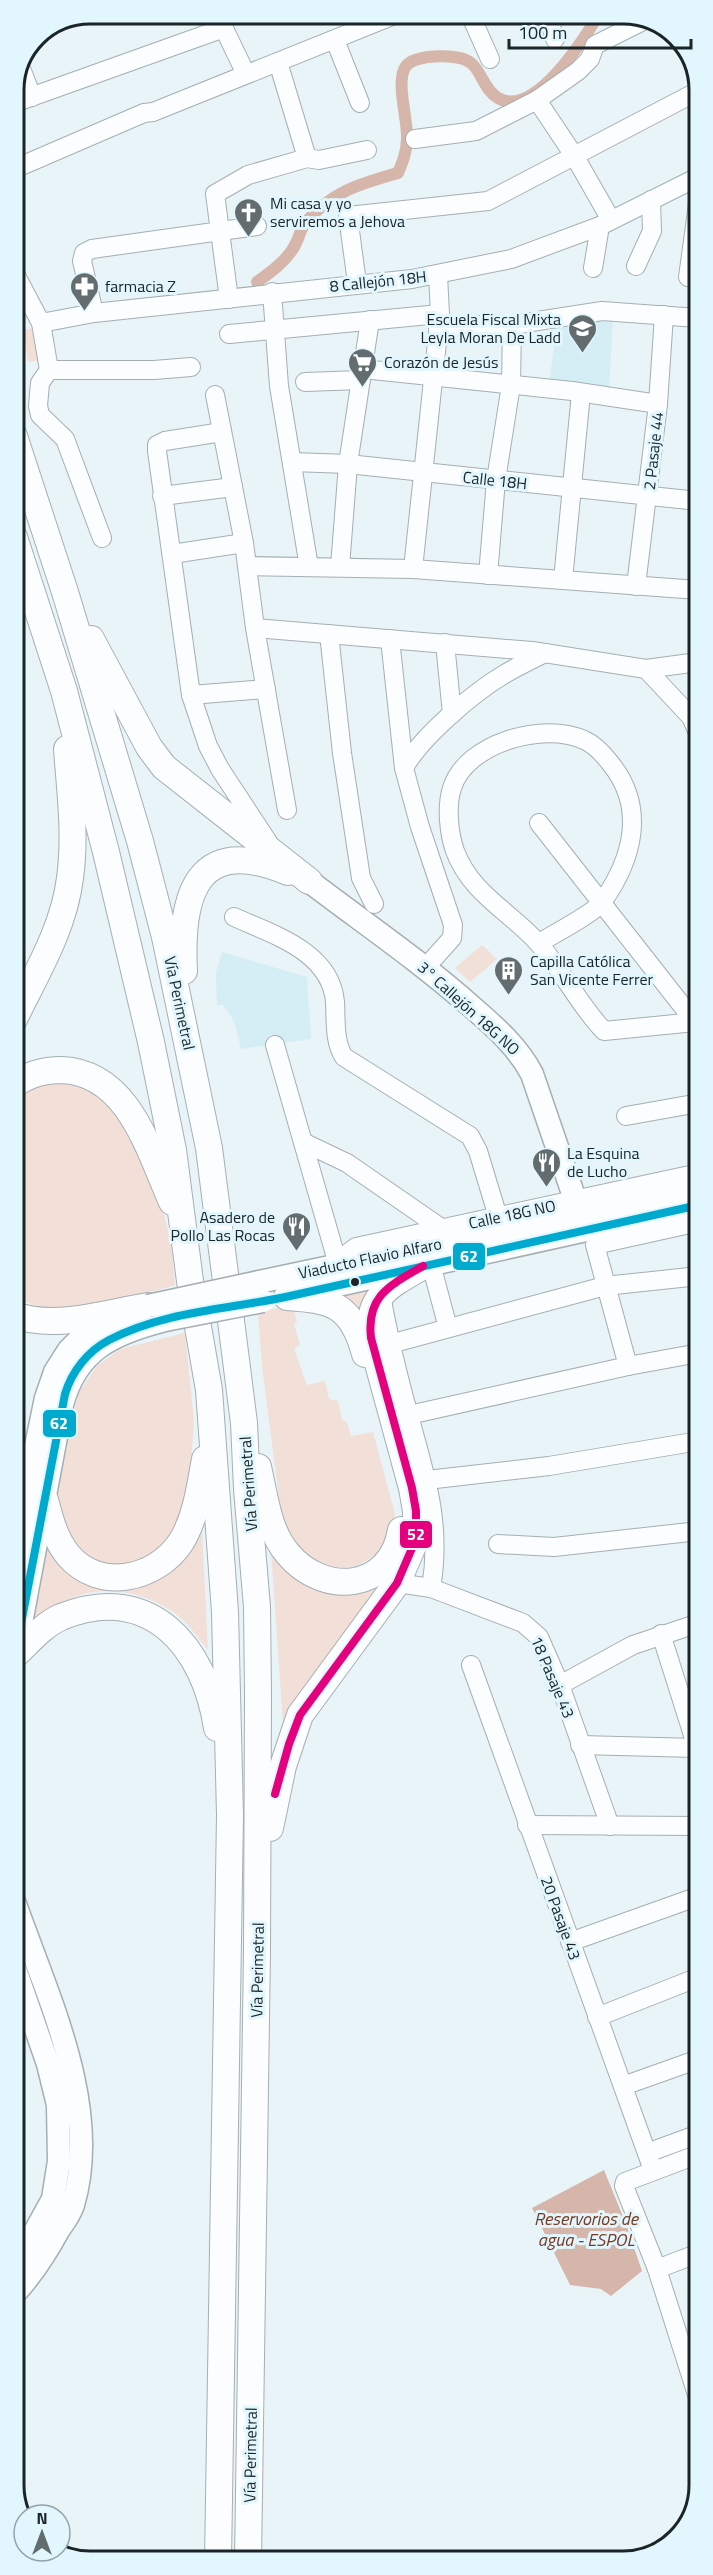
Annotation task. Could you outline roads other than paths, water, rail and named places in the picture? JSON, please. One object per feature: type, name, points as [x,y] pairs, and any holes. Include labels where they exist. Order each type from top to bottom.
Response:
[{"type":"highway","name":"Vía Perimetral","points":[[24,467],[65,592],[140,840],[188,1037],[209,1148],[244,1423],[257,1618],[257,1951],[248,2551]]},
{"type":"highway","name":"Vía Perimetral","points":[[24,568],[64,691],[106,852],[151,1042],[173,1150],[190,1281],[209,1390],[225,1612],[230,1815],[218,2551]]},
{"type":"highway","points":[[65,592],[149,747],[164,767],[309,881]]},
{"type":"highway","points":[[24,998],[56,932],[70,878],[73,835],[64,691]]},
{"type":"highway","points":[[188,1037],[183,922],[194,885],[214,866],[231,861],[268,864],[309,881]]},
{"type":"highway","points":[[24,1079],[34,1074],[61,1070],[85,1074],[108,1087],[120,1098],[133,1117],[184,1227]]},
{"type":"highway","points":[[257,1951],[272,1809],[293,1732],[310,1699],[397,1583],[416,1539],[416,1511],[410,1477],[371,1338],[370,1317],[381,1294],[389,1287],[431,1264]]},
{"type":"highway","points":[[244,1423],[271,1522],[282,1546],[296,1562],[310,1573],[338,1582],[366,1578],[386,1565],[399,1541],[400,1508],[394,1468],[362,1345],[351,1321],[337,1305],[320,1300],[270,1293]]},
{"type":"highway","points":[[24,1317],[39,1321],[61,1321],[156,1313]]},
{"type":"highway","points":[[45,1500],[55,1533],[64,1550],[75,1562],[89,1571],[114,1578],[131,1577],[164,1562],[184,1536],[197,1499],[205,1454],[209,1390]]},
{"type":"highway","points":[[24,1647],[42,1630],[60,1618],[90,1610],[113,1608],[134,1611],[154,1618],[170,1629],[185,1644],[197,1662],[214,1706],[230,1815]]},
{"type":"main road","name":"3° Callejón 18G NO","points":[[309,881],[426,967],[497,1030],[524,1058],[532,1074],[578,1207]]},
{"type":"main road","name":"Viaducto Flavio Alfaro","points":[[270,1293],[334,1264],[578,1207],[689,1190]]},
{"type":"main road","name":"Viaducto Flavio Alfaro","points":[[156,1313],[431,1264],[689,1207]]},
{"type":"main road","points":[[431,1264],[453,1267],[595,1245]]},
{"type":"main road","points":[[24,1608],[62,1405],[74,1374],[87,1356],[104,1342],[131,1330],[156,1313]]},
{"type":"main road","points":[[24,1504],[46,1398],[58,1365],[75,1344],[90,1331],[121,1316],[156,1313]]},
{"type":"main road","points":[[24,1943],[58,2105],[59,2161],[53,2199],[24,2250]]},
{"type":"main road","points":[[24,1982],[37,2000],[68,2058],[79,2104],[80,2163],[72,2207],[36,2270],[24,2283]]},
{"type":"street","points":[[24,100],[213,24]]},
{"type":"street","points":[[221,24],[243,68]]},
{"type":"street","points":[[144,113],[151,105],[350,24]]},
{"type":"street","points":[[24,165],[144,113],[153,112],[373,24]]},
{"type":"street","points":[[474,24],[490,59]]},
{"type":"street","points":[[548,24],[555,39]]},
{"type":"street","points":[[415,139],[476,131],[537,100],[579,71],[590,59],[596,45],[635,25]]},
{"type":"street","points":[[335,40],[360,103]]},
{"type":"street","points":[[279,62],[307,158]]},
{"type":"street","points":[[25,79],[32,97]]},
{"type":"street","points":[[357,283],[348,216],[488,201],[689,96]]},
{"type":"street","points":[[537,100],[575,157],[605,223],[593,268]]},
{"type":"street","points":[[229,299],[221,230],[214,198],[217,191],[248,175],[307,158],[319,159],[367,150]]},
{"type":"street","name":"8 Callejón 18H","points":[[41,323],[94,313],[438,274],[511,259],[605,223],[689,181]]},
{"type":"street","points":[[636,266],[652,231],[651,200]]},
{"type":"street","points":[[94,313],[82,261],[84,253],[92,249],[256,226]]},
{"type":"street","points":[[413,569],[439,321],[438,274]]},
{"type":"street","points":[[24,291],[41,323],[49,370],[40,383],[38,406],[40,415],[64,439],[102,538]]},
{"type":"street","points":[[272,292],[279,386],[309,567]]},
{"type":"street","points":[[229,334],[370,320],[439,321],[512,326],[602,311],[689,317]]},
{"type":"street","name":"2 Pasaje 44","points":[[636,586],[658,404],[664,315]]},
{"type":"street","points":[[340,567],[348,464],[370,320]]},
{"type":"street","points":[[488,575],[496,480],[511,385],[512,326]]},
{"type":"street","points":[[49,370],[154,370],[191,367]]},
{"type":"street","points":[[305,382],[362,374],[433,377],[658,404]]},
{"type":"street","points":[[563,580],[570,488],[581,393]]},
{"type":"street","points":[[215,395],[244,543],[255,628],[287,810]]},
{"type":"street","points":[[222,432],[159,443],[157,451],[162,496],[191,695],[208,746],[220,769],[279,858]]},
{"type":"street","name":"Calle 18H","points":[[292,462],[348,464],[689,500]]},
{"type":"street","points":[[162,496],[232,487]]},
{"type":"street","points":[[172,554],[244,543]]},
{"type":"street","points":[[247,566],[413,569],[689,589]]},
{"type":"street","points":[[255,628],[545,653],[646,669],[689,664]]},
{"type":"street","points":[[329,634],[342,753],[361,878],[374,904]]},
{"type":"street","points":[[390,639],[404,768],[420,827],[453,925],[452,938],[426,967]]},
{"type":"street","points":[[446,644],[453,714]]},
{"type":"street","points":[[404,768],[410,756],[453,714],[502,676],[545,653]]},
{"type":"street","points":[[646,669],[689,715]]},
{"type":"street","points":[[191,695],[266,689]]},
{"type":"street","points":[[539,943],[602,903],[621,869],[632,829],[633,809],[627,787],[616,770],[586,740],[565,733],[542,732],[493,746],[462,772],[452,787],[449,806],[455,850],[477,890],[539,943],[604,1031],[689,1027]]},
{"type":"street","points":[[538,823],[689,1017]]},
{"type":"street","points":[[234,917],[310,955],[326,972],[334,992],[338,1043],[344,1057],[470,1136],[478,1151],[498,1218]]},
{"type":"street","points":[[275,1045],[303,1142],[334,1264]]},
{"type":"street","points":[[627,1116],[689,1105]]},
{"type":"street","points":[[303,1142],[347,1163],[441,1228]]},
{"type":"street","name":"Calle 18G NO","points":[[334,1264],[356,1246],[441,1228],[578,1207],[689,1176]]},
{"type":"street","points":[[628,1366],[604,1286],[595,1245],[689,1224]]},
{"type":"street","points":[[431,1264],[448,1328]]},
{"type":"street","points":[[390,1344],[604,1286],[689,1277]]},
{"type":"street","points":[[381,1294],[390,1344],[434,1511],[436,1542],[430,1588]]},
{"type":"street","points":[[409,1415],[628,1366],[689,1355]]},
{"type":"street","points":[[427,1480],[549,1466],[689,1443]]},
{"type":"street","points":[[498,1544],[554,1547],[689,1533]]},
{"type":"street","name":"18 Pasaje 43","points":[[397,1583],[430,1588],[524,1623],[539,1637],[560,1685],[610,1826]]},
{"type":"street","points":[[560,1685],[633,1645],[689,1626]]},
{"type":"street","points":[[661,1634],[689,1723]]},
{"type":"street","name":"20 Pasaje 43","points":[[471,1665],[650,2161]]},
{"type":"street","points":[[580,1745],[689,1751]]},
{"type":"street","points":[[528,1824],[689,1826]]},
{"type":"street","points":[[570,1942],[689,1900]]},
{"type":"street","points":[[597,2017],[689,1981]]},
{"type":"street","points":[[623,2086],[689,2063]]},
{"type":"street","points":[[689,2140],[650,2161],[625,2182],[624,2186],[689,2342]]},
{"type":"street","points":[[650,2161],[689,2155]]},
{"type":"street","points":[[657,2269],[689,2257]]},
{"type":"water","name":"Reservorios de agua - ESPOL","points":[[604,2170],[642,2271],[611,2296],[601,2289],[570,2285],[532,2208]]},
{"type":"waterway","points":[[257,282],[284,260],[293,249],[304,225],[326,203],[359,185],[398,173],[407,143],[402,90],[403,72],[411,62],[438,56],[465,60],[475,67],[493,95],[512,101],[527,97],[542,87],[570,57],[593,24]]},
{"type":"place","name":"Mi casa y yo serviremos a Jehova","points":[[249,238]]},
{"type":"place","name":"farmacia Z","points":[[84,312]]},
{"type":"place","name":"Escuela Fiscal Mixta Leyla Moran De Ladd","points":[[582,354]]},
{"type":"place","name":"Corazón de Jesús","points":[[363,388]]},
{"type":"place","name":"Capilla Católica San Vicente Ferrer","points":[[509,996]]},
{"type":"place","name":"La Esquina de Lucho","points":[[546,1188]]},
{"type":"place","name":"Asadero de Pollo Las Rocas","points":[[296,1252]]}]
